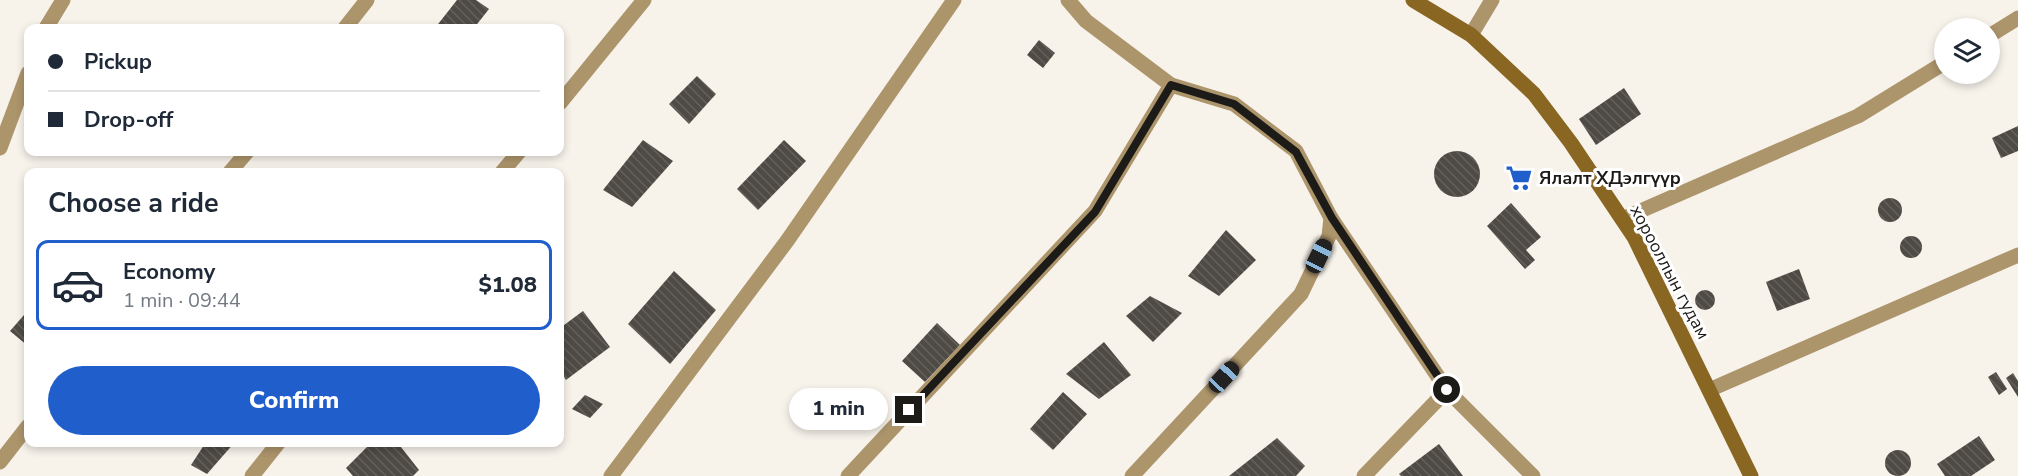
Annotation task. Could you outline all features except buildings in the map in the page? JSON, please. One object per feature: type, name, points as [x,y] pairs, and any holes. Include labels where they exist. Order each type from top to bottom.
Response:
[{"type":"main road","name":"хорооллын гудам","points":[[1413,0],[1471,35],[1534,94],[1570,142],[1634,237],[1751,476]]},
{"type":"street","points":[[48,24],[63,0]]},
{"type":"street","points":[[348,24],[367,0]]},
{"type":"street","points":[[564,98],[644,0]]},
{"type":"street","points":[[611,476],[787,241],[954,0]]},
{"type":"street","points":[[1068,0],[1086,21],[1171,85],[1234,104],[1296,152],[1332,218],[1447,390],[1533,476]]},
{"type":"street","points":[[1471,35],[1491,0]]},
{"type":"street","points":[[2000,29],[2018,18]]},
{"type":"street","points":[[1622,219],[1858,116],[1934,69]]},
{"type":"street","points":[[0,148],[24,84]]},
{"type":"street","points":[[848,476],[1095,212],[1171,85]]},
{"type":"street","points":[[233,168],[244,156]]},
{"type":"street","points":[[505,168],[516,156]]},
{"type":"street","points":[[1132,476],[1301,294],[1329,236],[1332,218]]},
{"type":"street","points":[[1709,390],[2018,255]]},
{"type":"street","points":[[1364,476],[1447,390]]},
{"type":"street","points":[[0,462],[24,431]]},
{"type":"street","points":[[252,476],[275,447]]},
{"type":"place","name":"Ялалт ХДэлгүүр","points":[[1519,178]]},
{"type":"route","points":[[909,410],[1095,212],[1171,85],[1234,104],[1296,152],[1332,218],[1447,390]]}]
